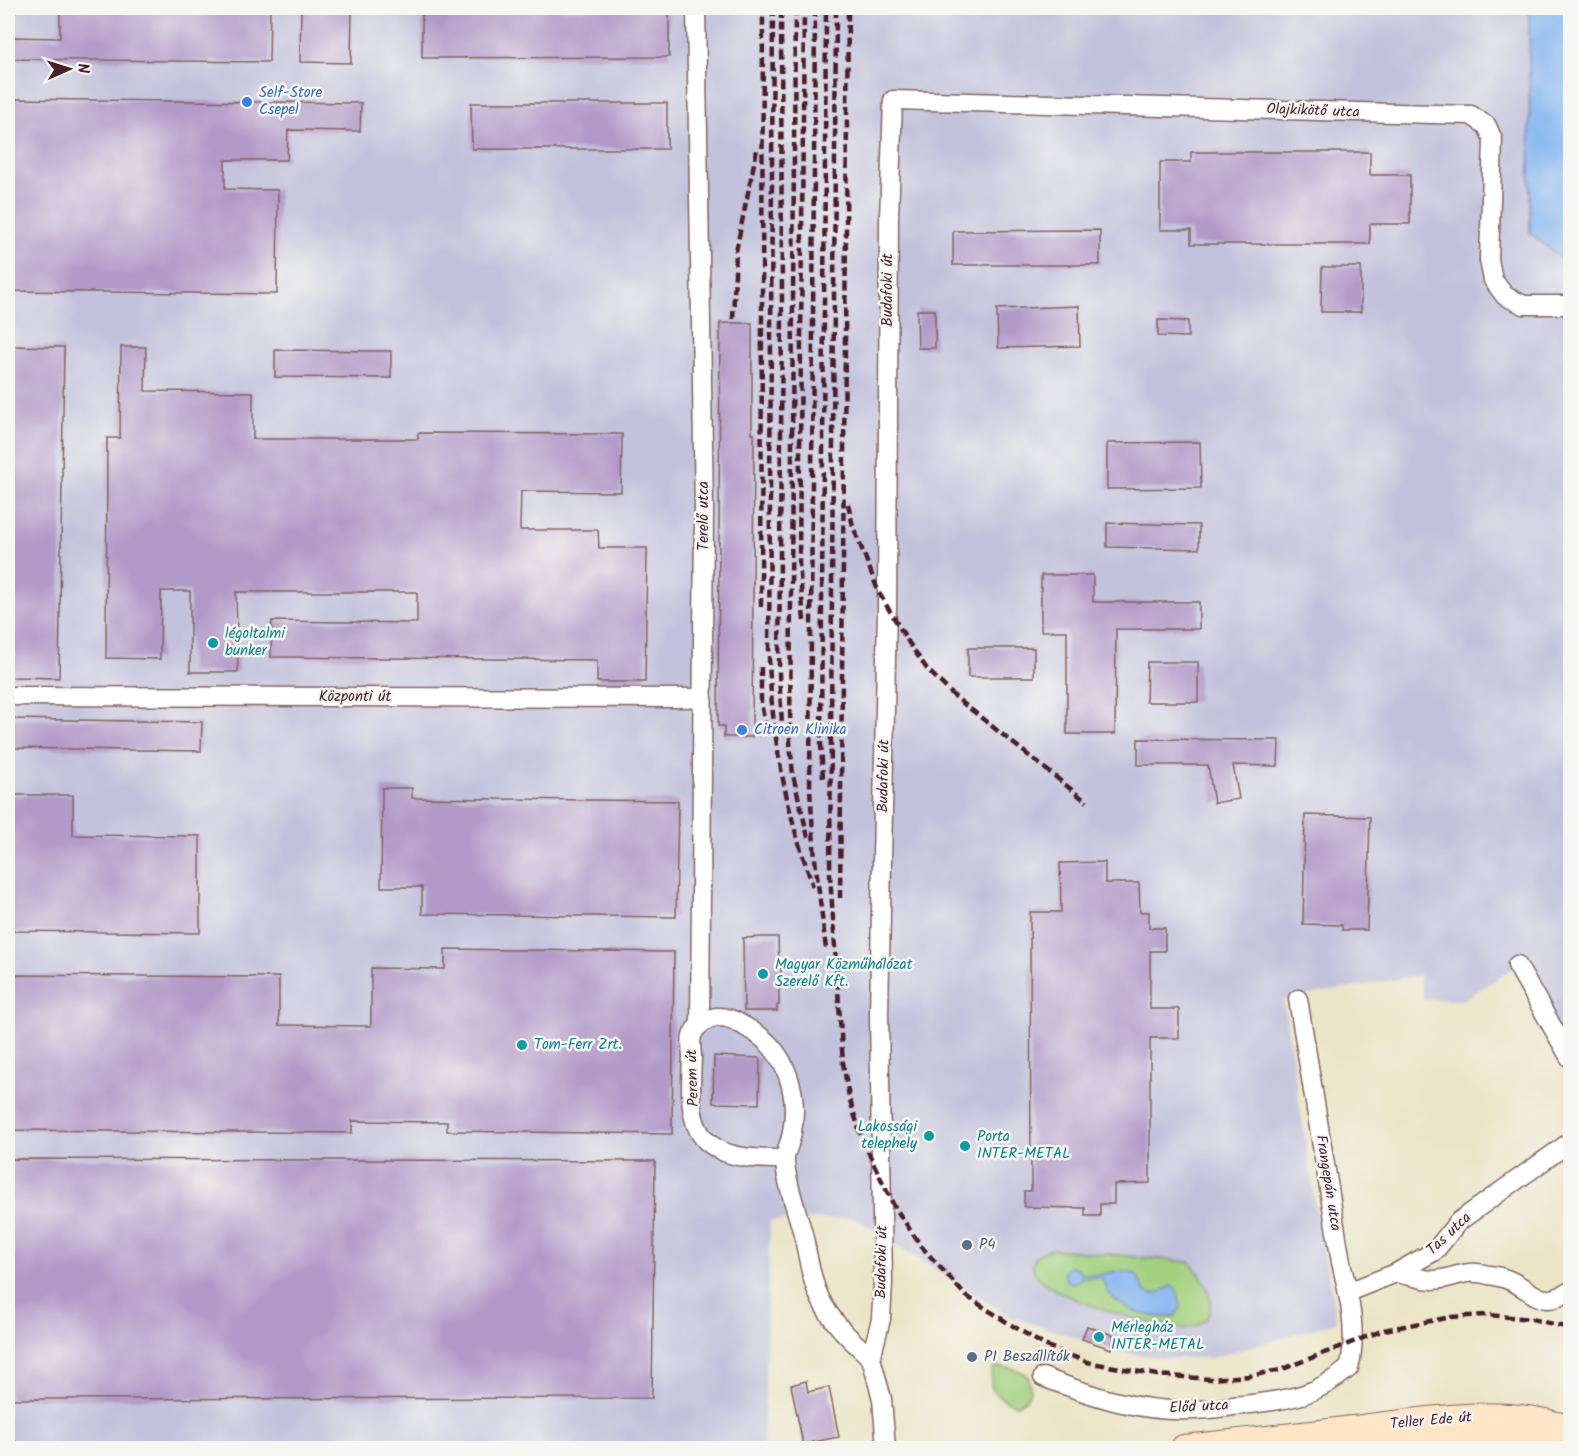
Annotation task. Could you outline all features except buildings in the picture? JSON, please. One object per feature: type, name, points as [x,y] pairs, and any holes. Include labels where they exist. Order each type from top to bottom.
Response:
[{"type":"main road","name":"Teller Ede út","points":[[1184,1449],[1451,1417],[1506,1417],[1570,1429]]},
{"type":"main road","name":"Teller Ede út","points":[[1348,1449],[1482,1434],[1517,1437],[1563,1449]]},
{"type":"street","name":"Terelő utca","points":[[696,8],[704,424],[700,1024]]},
{"type":"street","name":"Olajkikötő utca","points":[[893,100],[1471,115],[1487,126],[1493,140],[1490,260],[1493,280],[1505,296],[1524,305],[1570,305]]},
{"type":"street","name":"Budafoki út","points":[[886,1449],[882,1399],[871,1358],[881,1319],[883,1283],[879,1014],[887,595],[889,219],[893,100]]},
{"type":"street","name":"Központi út","points":[[8,696],[702,698]]},
{"type":"street","points":[[1517,965],[1570,1058]]},
{"type":"street","name":"Frangepán utca","points":[[1298,999],[1341,1262],[1348,1292],[1353,1341],[1349,1368]]},
{"type":"street","points":[[700,1024],[710,1018],[733,1019],[765,1039],[780,1055],[789,1079],[793,1101],[793,1130],[785,1159],[792,1196],[818,1294],[837,1324],[871,1358]]},
{"type":"street","name":"Perem út","points":[[700,1024],[692,1035],[691,1074],[691,1104],[698,1128],[709,1143],[720,1150],[746,1157],[785,1159]]},
{"type":"street","name":"Tas utca","points":[[1348,1292],[1396,1273],[1435,1251],[1458,1222],[1570,1142]]},
{"type":"street","points":[[1396,1273],[1433,1280],[1464,1272],[1485,1274],[1511,1281],[1545,1299],[1558,1298],[1570,1291]]},
{"type":"street","name":"Előd utca","points":[[1044,1377],[1076,1390],[1120,1403],[1159,1409],[1194,1410],[1283,1400],[1309,1393],[1331,1383],[1349,1368]]},
{"type":"shaded area","points":[[8,8],[1529,8],[1530,233],[1562,259],[1570,259],[1570,1058],[1517,966],[1463,1000],[1424,999],[1419,975],[1283,1000],[1318,1222],[1337,1322],[1212,1358],[1162,1358],[1117,1351],[1009,1316],[855,1218],[770,1221],[763,1448],[8,1448]]},
{"type":"green space","points":[[1052,1249],[1190,1262],[1204,1281],[1210,1302],[1209,1311],[1205,1320],[1196,1326],[1182,1329],[1123,1315],[1073,1298],[1052,1288],[1038,1277],[1033,1265],[1034,1261],[1042,1252]]},
{"type":"green space","points":[[994,1367],[1017,1370],[1029,1378],[1030,1391],[1024,1400],[1017,1405],[994,1392],[991,1382]]},
{"type":"water","points":[[1529,8],[1570,8],[1570,259],[1562,259],[1530,233]]},
{"type":"water","points":[[1078,1268],[1081,1274],[1119,1271],[1136,1274],[1146,1293],[1156,1294],[1172,1286],[1178,1292],[1181,1307],[1175,1316],[1168,1317],[1137,1312],[1114,1299],[1102,1278],[1081,1278],[1071,1283],[1066,1280],[1064,1274],[1066,1269]]},
{"type":"railway","points":[[761,607],[763,8]]},
{"type":"railway","points":[[773,8],[769,658],[780,764],[796,834],[813,887]]},
{"type":"railway","points":[[795,8],[790,742],[793,775],[808,837]]},
{"type":"railway","points":[[804,8],[799,563],[804,621]]},
{"type":"railway","points":[[815,8],[810,790],[815,859],[826,949]]},
{"type":"railway","points":[[823,778],[821,744],[826,8]]},
{"type":"railway","points":[[836,8],[830,875],[843,1063],[849,1097],[862,1139],[894,1206],[921,1246],[965,1295],[1005,1321],[1044,1345],[1087,1362],[1157,1375],[1211,1379],[1249,1376],[1280,1370],[1384,1330],[1451,1317],[1488,1315],[1532,1319],[1570,1328]]},
{"type":"railway","points":[[840,898],[848,8]]},
{"type":"railway","points":[[781,10],[782,315],[779,674],[782,724]]},
{"type":"railway","points":[[733,319],[736,251],[757,149]]},
{"type":"railway","points":[[848,504],[853,526],[879,593],[927,669],[954,696],[1087,802]]},
{"type":"railway","points":[[761,667],[761,703],[765,724]]},
{"type":"place","name":"Self-Store Csepel","points":[[247,102]]},
{"type":"place","name":"légoltalmi bunker","points":[[213,643]]},
{"type":"place","name":"Citroen Klinika","points":[[742,730]]},
{"type":"place","name":"Magyar Közműhálózat Szerelő Kft.","points":[[763,974]]},
{"type":"place","name":"Tom-Ferr Zrt.","points":[[522,1045]]},
{"type":"place","name":"Lakossági telephely","points":[[929,1136]]},
{"type":"place","name":"Porta INTER-METAL","points":[[965,1146]]},
{"type":"place","name":"P4","points":[[967,1245]]},
{"type":"place","name":"Mérlegház INTER-METAL","points":[[1099,1337]]},
{"type":"place","name":"P1 Beszállítók","points":[[972,1357]]}]
